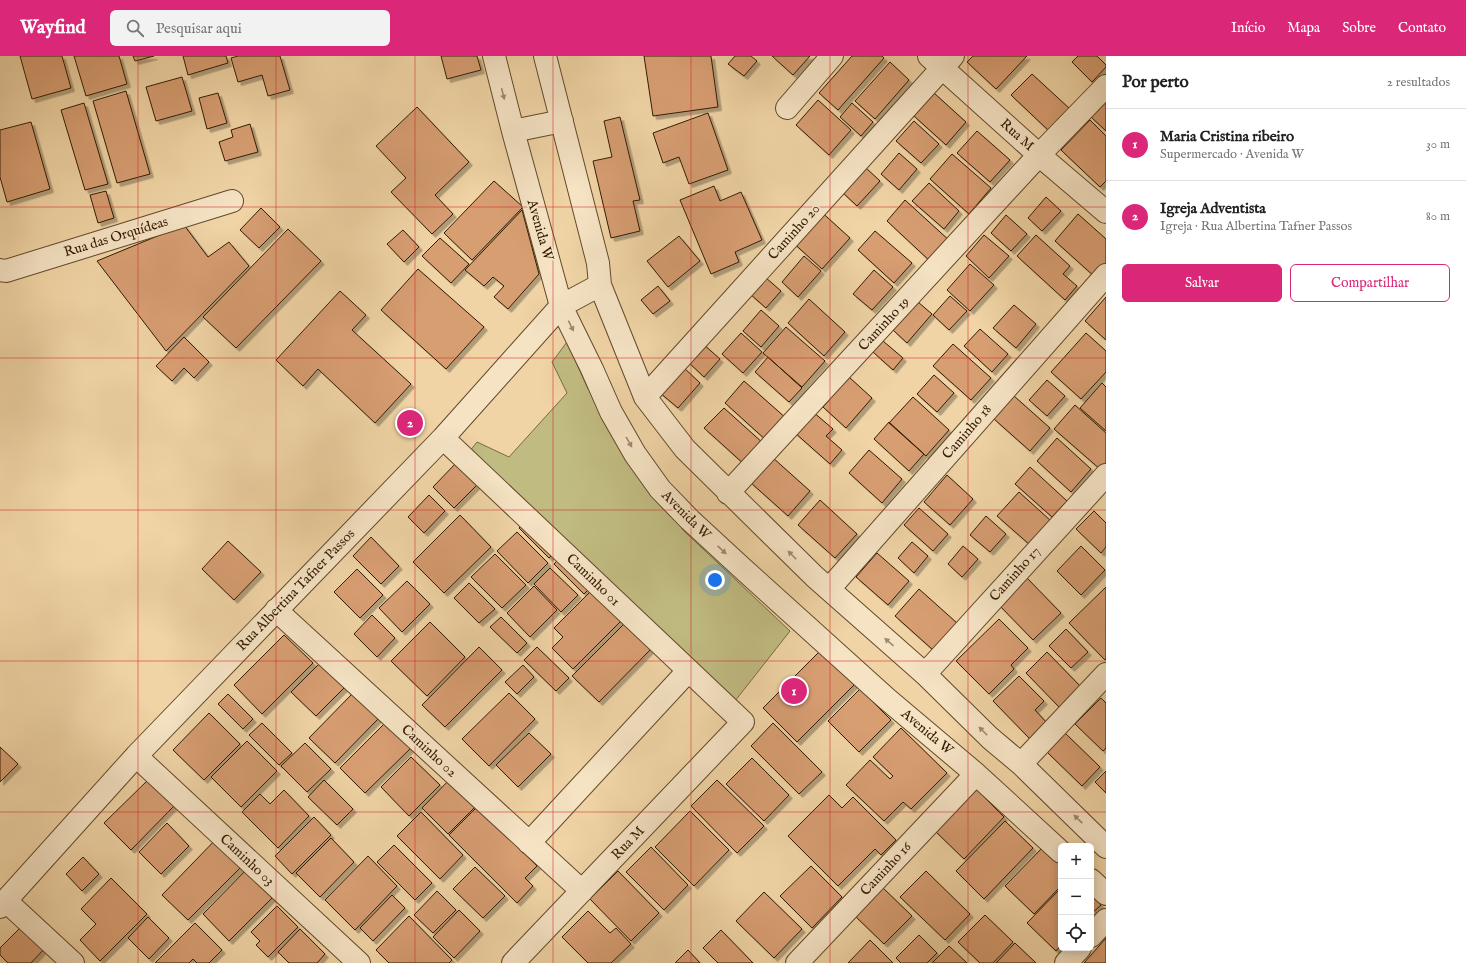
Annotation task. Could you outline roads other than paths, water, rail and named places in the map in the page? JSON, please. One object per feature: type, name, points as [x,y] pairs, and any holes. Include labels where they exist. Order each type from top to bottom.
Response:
[{"type":"street","name":"Avenida W","points":[[494,56],[561,306],[611,412],[635,454],[660,489],[690,520],[887,699],[976,774],[1058,849]]},
{"type":"street","points":[[545,56],[598,263],[600,285],[645,397],[685,449],[815,578],[925,674],[990,738],[1021,764],[1106,847]]},
{"type":"street","points":[[787,108],[832,56]]},
{"type":"street","name":"Rua M","points":[[942,60],[1039,155],[1106,212]]},
{"type":"street","name":"Caminho 20","points":[[645,397],[942,60]]},
{"type":"street","name":"Caminho 19","points":[[728,493],[1039,155],[1106,86]]},
{"type":"street","points":[[513,131],[562,121]]},
{"type":"street","name":"Rua das Orquídeas","points":[[0,270],[6,271],[232,200]]},
{"type":"street","name":"Caminho 18","points":[[829,589],[1106,275]]},
{"type":"street","name":"Rua Albertina Tafner Passos","points":[[3,904],[136,756],[443,438],[561,306],[600,285]]},
{"type":"street","name":"Caminho 01","points":[[443,438],[742,722]]},
{"type":"street","name":"Caminho 17","points":[[925,674],[1106,475]]},
{"type":"street","name":"Caminho 02","points":[[276,610],[582,891]]},
{"type":"street","points":[[530,843],[688,671]]},
{"type":"street","points":[[1021,764],[1106,674]]},
{"type":"street","name":"Rua M","points":[[513,963],[742,722]]},
{"type":"street","name":"Caminho 03","points":[[136,756],[359,963]]},
{"type":"street","name":"Caminho 16","points":[[797,963],[976,774]]},
{"type":"street","points":[[1094,883],[1106,894]]},
{"type":"street","points":[[3,904],[73,963]]},
{"type":"street","points":[[1094,933],[1106,920]]},
{"type":"street","points":[[1066,963],[1077,951]]},
{"type":"place","name":"Igreja Adventista","points":[[410,423]]},
{"type":"place","name":"Maria Cristina ribeiro","points":[[794,691]]}]
